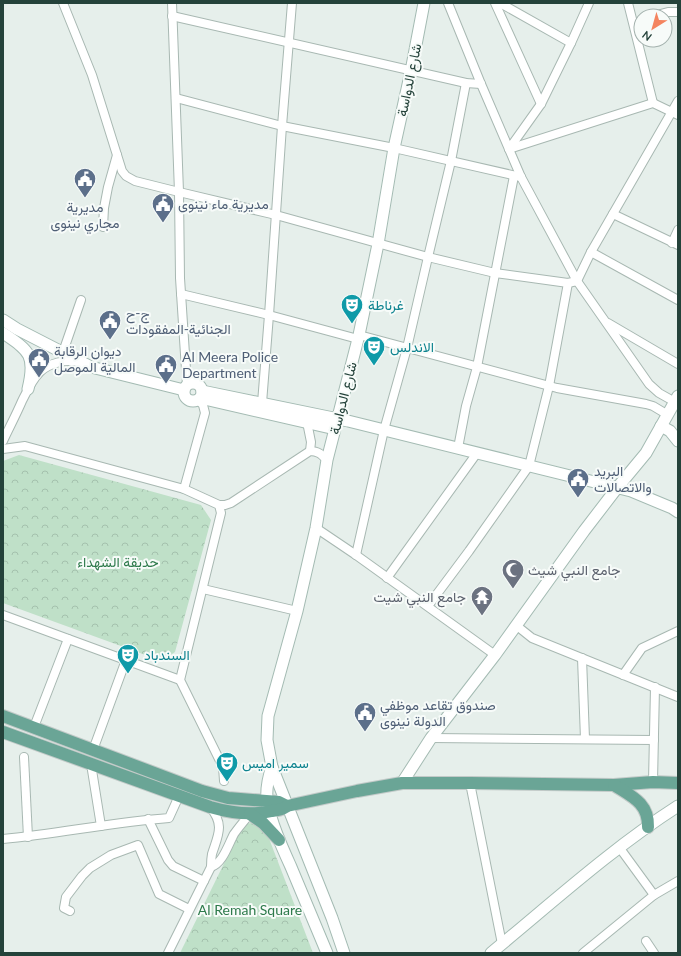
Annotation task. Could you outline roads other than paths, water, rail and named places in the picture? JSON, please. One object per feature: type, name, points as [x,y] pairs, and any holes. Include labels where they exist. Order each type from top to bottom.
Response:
[{"type":"main road","points":[[3,716],[207,792],[228,798],[282,809],[287,806],[402,783],[470,782],[614,785],[653,782],[678,783],[678,789]]},
{"type":"main road","points":[[3,732],[210,807],[250,814],[269,807]]},
{"type":"main road","points":[[614,785],[639,801],[647,816],[648,827]]},
{"type":"main road","points":[[250,814],[262,823],[279,840]]},
{"type":"street","points":[[63,3],[92,75],[122,171],[126,176],[135,181],[276,214],[378,244],[495,273],[568,283],[577,282]]},
{"type":"street","points":[[172,3],[181,294],[186,387],[184,395],[188,400],[193,402],[200,397],[262,403],[337,424]]},
{"type":"street","points":[[262,403],[292,3]]},
{"type":"street","name":"شارع الدواسة","points":[[344,953],[332,918],[272,767],[267,740],[268,716],[297,610],[316,528],[327,460],[358,337],[378,244],[394,148],[412,70],[424,3]]},
{"type":"street","points":[[402,783],[431,738],[517,626],[584,531],[646,453],[676,399],[659,393],[649,384],[606,321],[577,282],[518,176],[509,149],[448,3]]},
{"type":"street","points":[[495,3],[541,104]]},
{"type":"street","points":[[500,3],[571,42]]},
{"type":"street","points":[[509,149],[541,104],[589,3]]},
{"type":"street","points":[[628,3],[653,102]]},
{"type":"street","points":[[172,16],[466,83],[481,84]]},
{"type":"street","points":[[356,555],[384,430],[407,348],[451,161],[466,83]]},
{"type":"street","points":[[176,98],[282,126],[394,148],[518,176]]},
{"type":"street","points":[[577,282],[591,252],[613,214],[675,114],[678,101]]},
{"type":"street","points":[[509,149],[653,102],[675,114]]},
{"type":"street","points":[[103,227],[108,187],[117,155]]},
{"type":"street","points":[[458,448],[466,406],[477,367],[495,273],[518,176]]},
{"type":"street","points":[[613,214],[675,244],[678,230]]},
{"type":"street","points":[[591,252],[678,300]]},
{"type":"street","points":[[428,606],[469,552],[529,466],[549,386],[568,283]]},
{"type":"street","points":[[181,294],[407,348],[549,386],[646,404],[653,406],[667,416]]},
{"type":"street","points":[[63,352],[81,300]]},
{"type":"street","points":[[3,320],[17,329],[98,370],[186,387],[193,383],[197,383],[202,388],[200,397],[205,413],[184,489]]},
{"type":"street","points":[[606,321],[678,364]]},
{"type":"street","points":[[3,333],[21,345],[30,358],[32,368],[28,389]]},
{"type":"street","points":[[3,441],[28,389],[39,373],[50,365],[70,361],[85,364]]},
{"type":"street","points":[[200,397],[307,422],[384,430],[631,491],[672,508],[678,512]]},
{"type":"street","points":[[307,422],[311,442],[310,451]]},
{"type":"street","points":[[661,426],[670,431],[678,442]]},
{"type":"street","points":[[3,449],[25,446],[184,489],[219,505],[231,503],[310,451],[320,452],[327,460]]},
{"type":"street","points":[[387,578],[477,453]]},
{"type":"street","points":[[219,505],[222,513],[180,680],[222,767],[224,781]]},
{"type":"street","points":[[316,528],[495,655]]},
{"type":"street","points":[[203,589],[297,610]]},
{"type":"street","points":[[3,615],[180,680]]},
{"type":"street","points":[[517,626],[532,638],[678,697]]},
{"type":"street","points":[[623,674],[642,648],[678,631]]},
{"type":"street","points":[[34,727],[68,639]]},
{"type":"street","points":[[582,658],[585,739]]},
{"type":"street","points":[[93,750],[126,660]]},
{"type":"street","points":[[653,782],[655,687]]},
{"type":"street","points":[[431,738],[654,740]]},
{"type":"street","points":[[24,757],[28,837]]},
{"type":"street","points":[[91,764],[101,826]]},
{"type":"street","name":"شارع الدواسة","points":[[272,767],[267,784],[269,807],[279,840],[316,924],[326,953]]},
{"type":"street","points":[[470,782],[502,944]]},
{"type":"street","points":[[3,839],[28,837],[148,819],[169,818],[179,796]]},
{"type":"street","points":[[491,953],[620,847],[678,806]]},
{"type":"street","points":[[168,953],[211,867],[212,856],[219,836],[219,827],[217,818],[210,807]]},
{"type":"street","points":[[211,867],[219,861],[235,832],[250,814]]},
{"type":"street","points":[[148,819],[168,860],[173,866],[204,880]]},
{"type":"street","points":[[70,911],[64,908],[66,897],[90,868],[110,855],[138,845],[159,894],[189,909]]},
{"type":"street","points":[[620,847],[654,895]]},
{"type":"street","points":[[583,953],[594,950],[654,895],[678,881]]},
{"type":"street","points":[[646,941],[654,953]]},
{"type":"place","name":"مديرية مجاري نينوى","points":[[85,198]]},
{"type":"place","name":"مديرية ماء نينوى","points":[[163,224]]},
{"type":"place","name":"غرناطة","points":[[352,324]]},
{"type":"place","name":"ج-ح الجنائية-المفقودات","points":[[110,340]]},
{"type":"place","name":"الاندلس","points":[[374,366]]},
{"type":"place","name":"ديوان الرقابة المالية الموصل","points":[[39,378]]},
{"type":"place","name":"Al Meera Police Department","points":[[166,384]]},
{"type":"place","name":"البريد والاتصالات","points":[[578,498]]},
{"type":"place","name":"جامع النبي شيث","points":[[513,590]]},
{"type":"place","name":"جامع النبي شيت","points":[[482,616]]},
{"type":"place","name":"السندباد","points":[[128,674]]},
{"type":"place","name":"صندوق تقاعد موظفي الدولة نينوى","points":[[365,732]]},
{"type":"place","name":"سمير اميس","points":[[227,782]]},
{"type":"park label","name":"حديقة الشهداء","points":[[118,562]]},
{"type":"park label","name":"Al Remah Square","points":[[250,910]]}]
